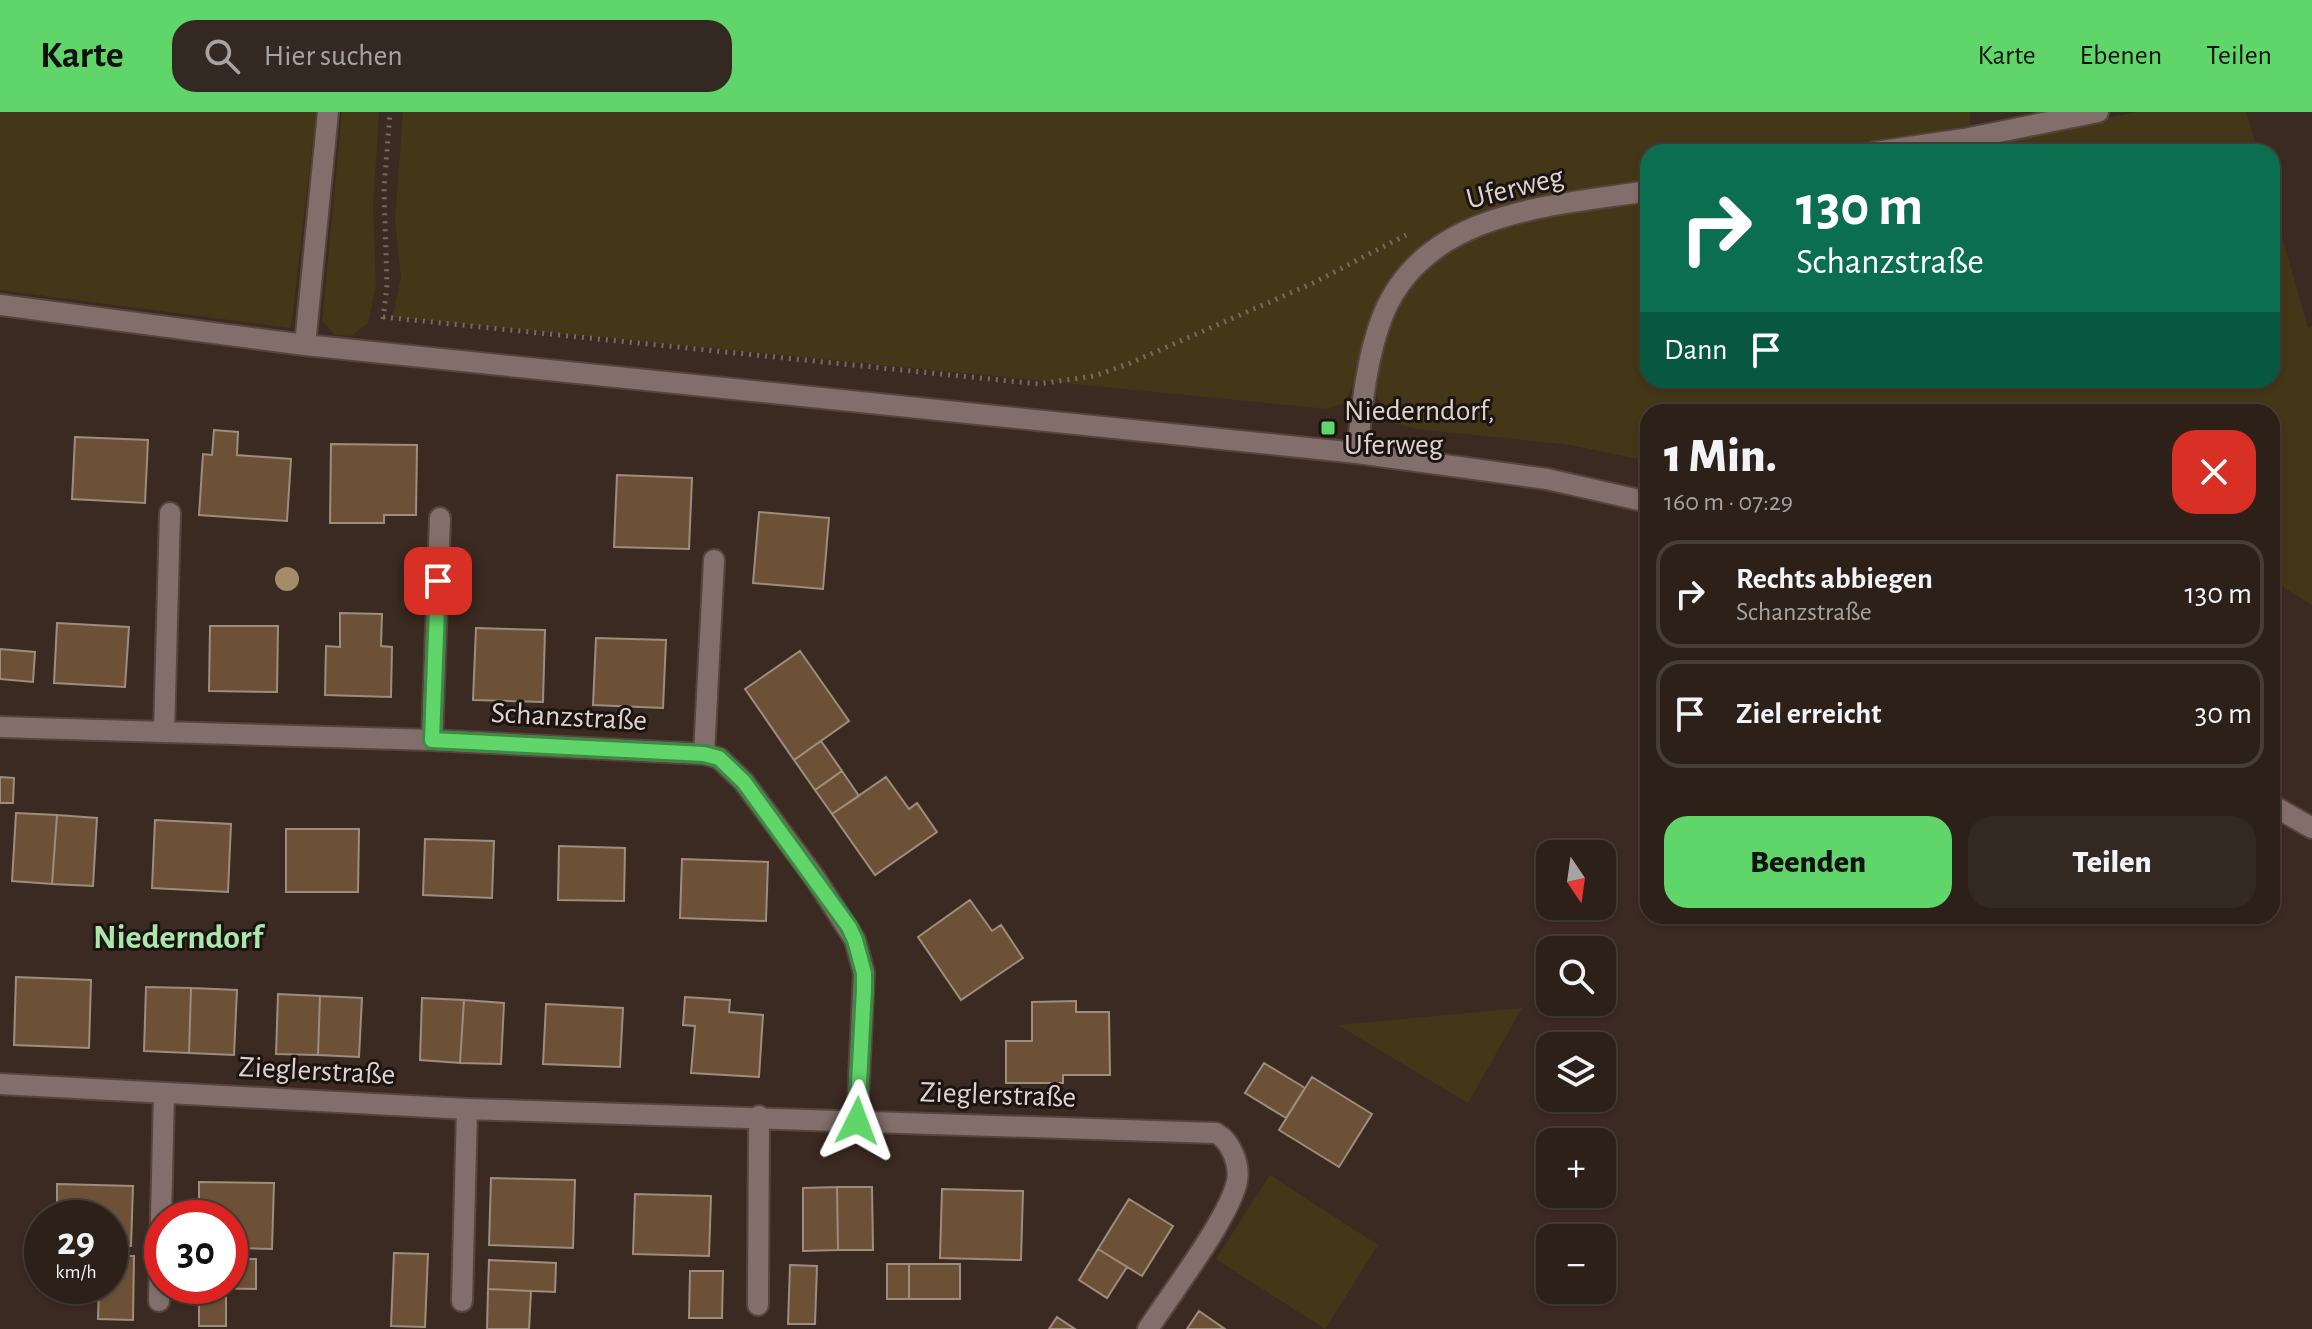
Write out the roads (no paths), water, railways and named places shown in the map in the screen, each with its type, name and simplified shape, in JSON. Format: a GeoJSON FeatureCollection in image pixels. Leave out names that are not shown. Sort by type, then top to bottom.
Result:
{"type":"FeatureCollection","features":[{"type":"Feature","properties":{"kind":"street"},"geometry":{"type":"LineString","coordinates":[[305,345],[328,112]]}},
{"type":"Feature","properties":{"kind":"street"},"geometry":{"type":"LineString","coordinates":[[1930,144],[2098,112]]}},
{"type":"Feature","properties":{"kind":"street","name":"Uferweg"},"geometry":{"type":"LineString","coordinates":[[1357,453],[1365,383],[1383,316],[1398,287],[1431,252],[1468,228],[1493,219],[1521,211],[1640,192]]}},
{"type":"Feature","properties":{"kind":"street"},"geometry":{"type":"LineString","coordinates":[[0,305],[305,345],[1357,453],[1547,479],[1640,500]]}},
{"type":"Feature","properties":{"kind":"street"},"geometry":{"type":"LineString","coordinates":[[164,732],[170,513]]}},
{"type":"Feature","properties":{"kind":"street"},"geometry":{"type":"LineString","coordinates":[[432,740],[440,518]]}},
{"type":"Feature","properties":{"kind":"street"},"geometry":{"type":"LineString","coordinates":[[704,754],[714,560]]}},
{"type":"Feature","properties":{"kind":"street","name":"Schanzstraße"},"geometry":{"type":"LineString","coordinates":[[0,727],[432,740],[704,754],[719,758],[744,782],[815,878],[855,940],[864,981],[857,1121]]}},
{"type":"Feature","properties":{"kind":"street"},"geometry":{"type":"LineString","coordinates":[[2280,810],[2312,828]]}},
{"type":"Feature","properties":{"kind":"street","name":"Zieglerstraße"},"geometry":{"type":"LineString","coordinates":[[0,1084],[467,1109],[1207,1132],[1224,1138],[1229,1146],[1237,1177],[1234,1192],[1148,1329]]}},
{"type":"Feature","properties":{"kind":"street"},"geometry":{"type":"LineString","coordinates":[[161,1200],[164,1093]]}},
{"type":"Feature","properties":{"kind":"street"},"geometry":{"type":"LineString","coordinates":[[462,1301],[467,1109]]}},
{"type":"Feature","properties":{"kind":"street"},"geometry":{"type":"LineString","coordinates":[[758,1305],[759,1116]]}},
{"type":"Feature","properties":{"kind":"place","name":"Niederndorf, Uferweg"},"geometry":{"type":"Point","coordinates":[1328,428]}},
{"type":"Feature","properties":{"kind":"district","name":"Niederndorf"},"geometry":{"type":"Point","coordinates":[178,938]}}]}
